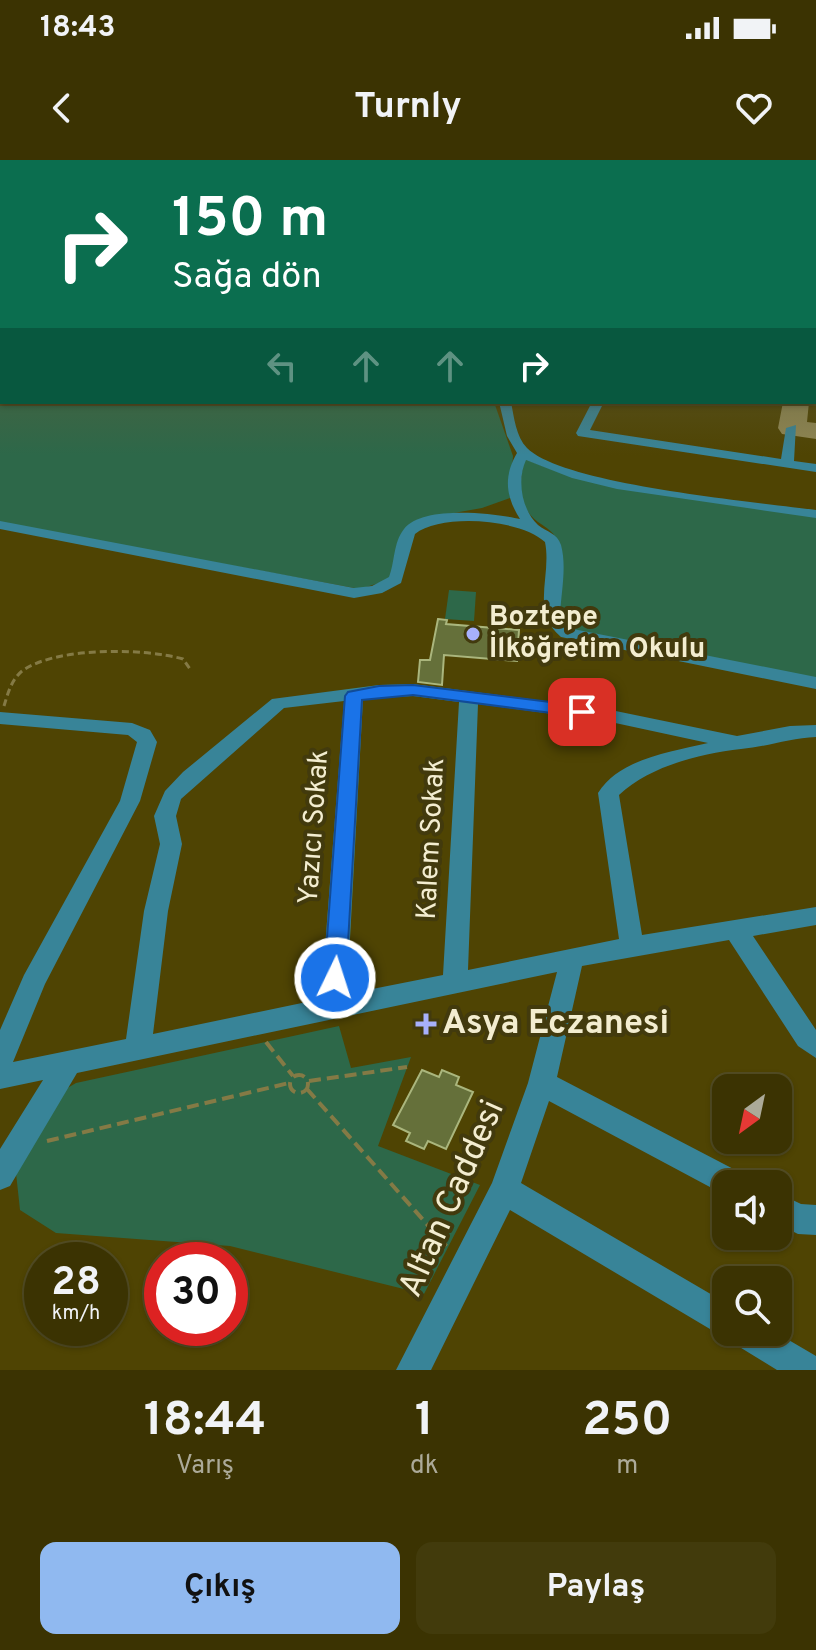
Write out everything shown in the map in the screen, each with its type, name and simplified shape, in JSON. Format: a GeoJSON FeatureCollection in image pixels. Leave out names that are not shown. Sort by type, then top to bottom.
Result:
{"type":"FeatureCollection","features":[{"type":"Feature","properties":{"kind":"street"},"geometry":{"type":"LineString","coordinates":[[505,404],[512,435],[524,453],[546,466],[578,476],[816,514]]}},
{"type":"Feature","properties":{"kind":"street"},"geometry":{"type":"LineString","coordinates":[[597,404],[582,433],[816,468]]}},
{"type":"Feature","properties":{"kind":"street"},"geometry":{"type":"LineString","coordinates":[[787,463],[792,428]]}},
{"type":"Feature","properties":{"kind":"street"},"geometry":{"type":"LineString","coordinates":[[524,453],[514,474],[516,500],[532,526]]}},
{"type":"Feature","properties":{"kind":"street"},"geometry":{"type":"LineString","coordinates":[[460,518],[516,500]]}},
{"type":"Feature","properties":{"kind":"street"},"geometry":{"type":"LineString","coordinates":[[0,525],[354,593],[376,590],[395,580],[408,533],[415,526],[433,520],[460,518],[532,526],[553,543],[552,615],[556,624],[567,633],[816,683]]}},
{"type":"Feature","properties":{"kind":"street"},"geometry":{"type":"LineString","coordinates":[[138,1049],[156,911],[171,844],[165,816],[172,796],[190,777],[279,703],[413,690],[606,715],[741,743]]}},
{"type":"Feature","properties":{"kind":"street","name":"Yazıcı Sokak"},"geometry":{"type":"LineString","coordinates":[[333,1010],[354,696]]}},
{"type":"Feature","properties":{"kind":"street","name":"Kalem Sokak"},"geometry":{"type":"LineString","coordinates":[[455,984],[469,696]]}},
{"type":"Feature","properties":{"kind":"street"},"geometry":{"type":"LineString","coordinates":[[0,717],[132,729],[143,735],[147,742],[130,801],[33,982],[0,1061]]}},
{"type":"Feature","properties":{"kind":"street"},"geometry":{"type":"LineString","coordinates":[[632,946],[608,793],[640,769],[696,751],[790,732],[816,731]]}},
{"type":"Feature","properties":{"kind":"street"},"geometry":{"type":"LineString","coordinates":[[0,1077],[632,946],[816,916]]}},
{"type":"Feature","properties":{"kind":"street"},"geometry":{"type":"LineString","coordinates":[[735,929],[807,1038],[816,1046]]}},
{"type":"Feature","properties":{"kind":"street","name":"Altan Caddesi"},"geometry":{"type":"LineString","coordinates":[[419,1368],[504,1190],[542,1083],[572,959]]}},
{"type":"Feature","properties":{"kind":"street"},"geometry":{"type":"LineString","coordinates":[[0,1176],[68,1064]]}},
{"type":"Feature","properties":{"kind":"street"},"geometry":{"type":"LineString","coordinates":[[542,1083],[712,1173]]}},
{"type":"Feature","properties":{"kind":"street"},"geometry":{"type":"LineString","coordinates":[[504,1190],[712,1313]]}},
{"type":"Feature","properties":{"kind":"street"},"geometry":{"type":"LineString","coordinates":[[792,1216],[816,1220]]}},
{"type":"Feature","properties":{"kind":"street"},"geometry":{"type":"LineString","coordinates":[[768,1346],[808,1370]]}},
{"type":"Feature","properties":{"kind":"path"},"geometry":{"type":"LineString","coordinates":[[0,717],[13,680],[38,663],[80,656],[142,654],[179,657],[190,669]]}},
{"type":"Feature","properties":{"kind":"path"},"geometry":{"type":"LineString","coordinates":[[254,1026],[293,1076]]}},
{"type":"Feature","properties":{"kind":"path"},"geometry":{"type":"LineString","coordinates":[[309,1081],[407,1067]]}},
{"type":"Feature","properties":{"kind":"path"},"geometry":{"type":"LineString","coordinates":[[17,1149],[289,1083],[293,1076],[303,1074],[309,1081]]}},
{"type":"Feature","properties":{"kind":"path"},"geometry":{"type":"LineString","coordinates":[[307,1089],[309,1081]]}},
{"type":"Feature","properties":{"kind":"path"},"geometry":{"type":"LineString","coordinates":[[289,1083],[294,1092],[307,1089]]}},
{"type":"Feature","properties":{"kind":"path"},"geometry":{"type":"LineString","coordinates":[[307,1089],[466,1267]]}},
{"type":"Feature","properties":{"kind":"green space"},"geometry":{"type":"Polygon","coordinates":[[[0,404],[495,404],[513,456],[510,498],[482,508],[420,519],[393,575],[360,589],[0,523],[0,404]]]}},
{"type":"Feature","properties":{"kind":"green space"},"geometry":{"type":"Polygon","coordinates":[[[524,459],[572,477],[816,517],[816,680],[570,629],[564,620],[559,600],[557,540],[531,515],[521,494],[524,459]]]}},
{"type":"Feature","properties":{"kind":"green space"},"geometry":{"type":"Polygon","coordinates":[[[449,590],[476,592],[474,621],[445,619],[449,590]]]}},
{"type":"Feature","properties":{"kind":"green space"},"geometry":{"type":"Polygon","coordinates":[[[339,1026],[351,1068],[411,1057],[378,1146],[480,1185],[424,1294],[248,1250],[248,1242],[176,1242],[56,1233],[20,1210],[16,1173],[64,1090],[76,1083],[339,1026]]]}},
{"type":"Feature","properties":{"kind":"building"},"geometry":{"type":"Polygon","coordinates":[[[438,619],[447,620],[446,624],[519,630],[517,661],[444,655],[442,685],[418,682],[420,660],[430,660],[438,619]]]}},
{"type":"Feature","properties":{"kind":"building"},"geometry":{"type":"Polygon","coordinates":[[[422,1070],[439,1077],[442,1070],[459,1077],[456,1085],[473,1092],[446,1149],[428,1141],[424,1149],[406,1141],[410,1133],[393,1125],[422,1070]]]}},
{"type":"Feature","properties":{"kind":"taxiway"},"geometry":{"type":"LineString","coordinates":[[796,404],[792,428],[816,431]]}},
{"type":"Feature","properties":{"kind":"place","name":"Boztepe İlköğretim Okulu"},"geometry":{"type":"Point","coordinates":[473,634]}},
{"type":"Feature","properties":{"kind":"place","name":"Asya Eczanesi"},"geometry":{"type":"Point","coordinates":[426,1024]}},
{"type":"Feature","properties":{"kind":"route"},"geometry":{"type":"LineString","coordinates":[[335,978],[354,696],[379,691],[413,690],[582,712]]}}]}
